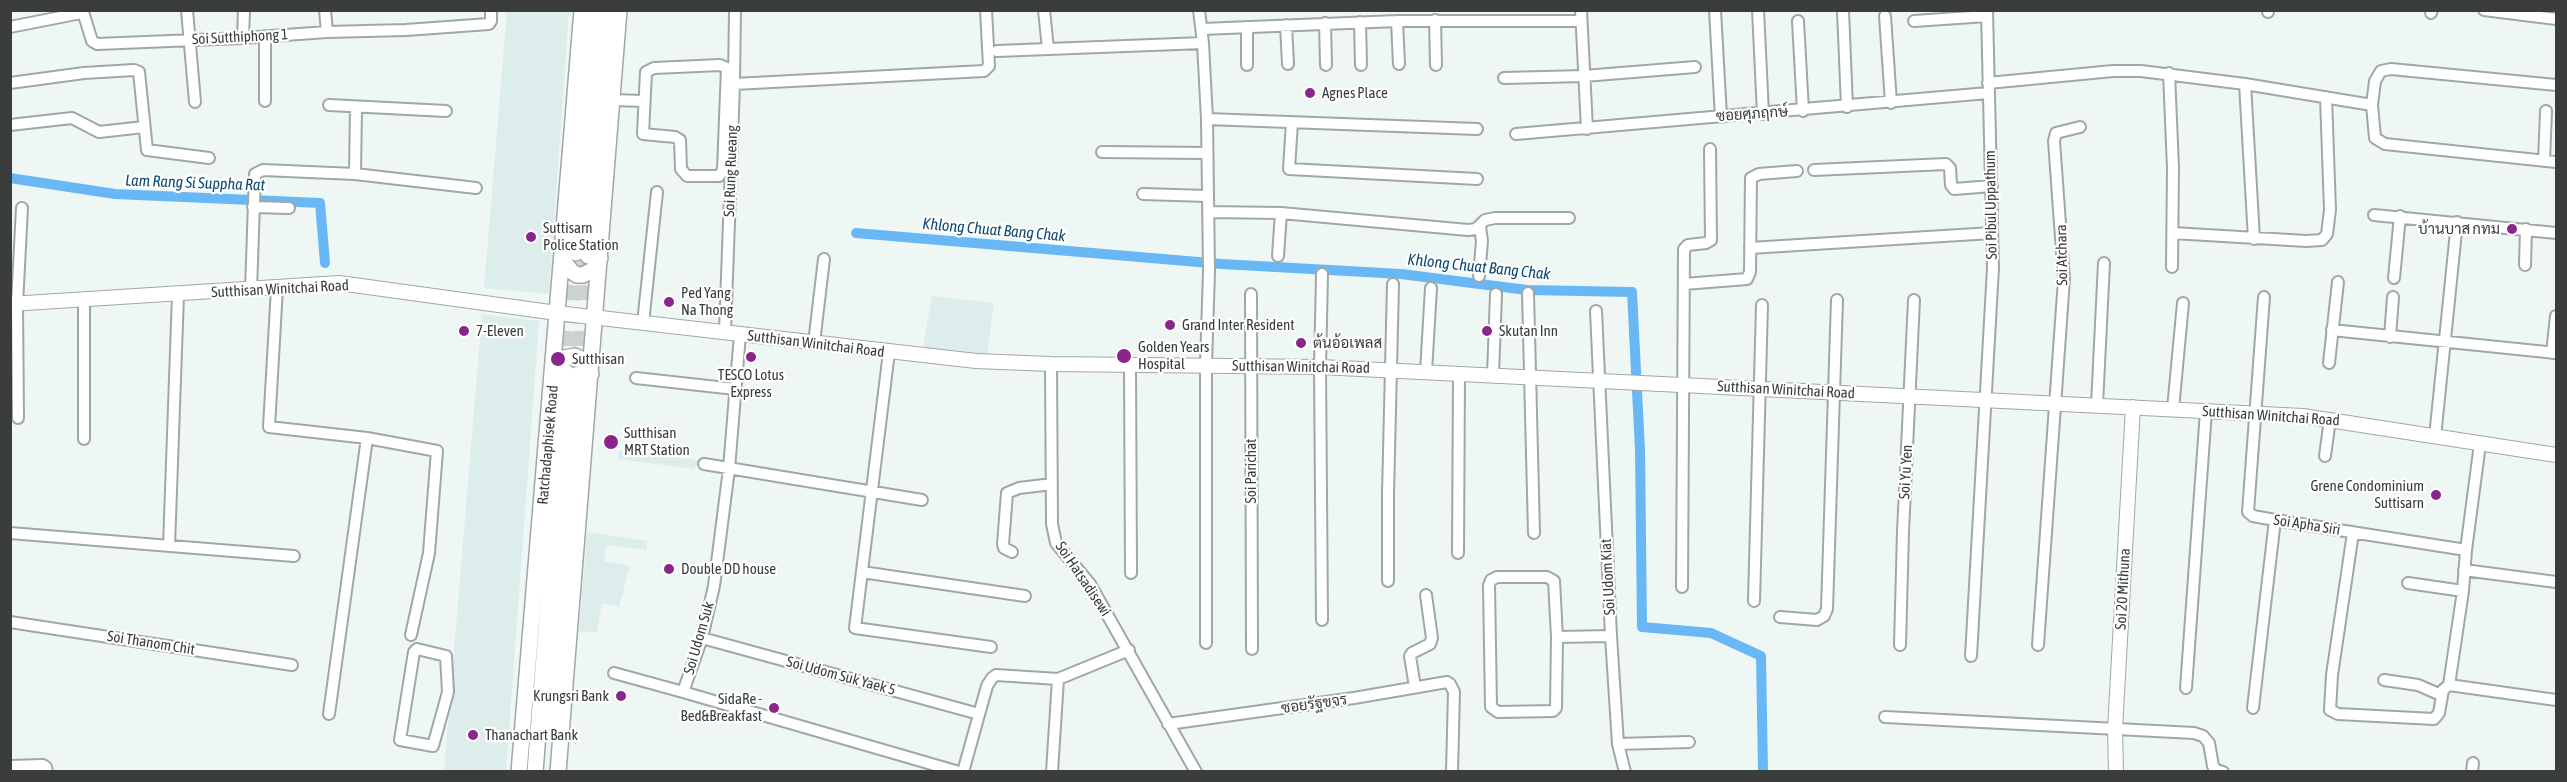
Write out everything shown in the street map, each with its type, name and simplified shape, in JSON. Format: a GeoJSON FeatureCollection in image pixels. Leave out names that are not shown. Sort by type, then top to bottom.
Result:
{"type":"FeatureCollection","features":[{"type":"Feature","properties":{"kind":"main road","name":"Ratchadaphisek Road"},"geometry":{"type":"LineString","coordinates":[[519,771],[572,372],[596,318],[582,257],[582,10]]}},
{"type":"Feature","properties":{"kind":"main road","name":"Ratchadaphisek Road"},"geometry":{"type":"LineString","coordinates":[[582,257],[597,10]]}},
{"type":"Feature","properties":{"kind":"main road","name":"Ratchadaphisek Road"},"geometry":{"type":"LineString","coordinates":[[582,257],[608,10]]}},
{"type":"Feature","properties":{"kind":"main road","name":"Ratchadaphisek Road"},"geometry":{"type":"LineString","coordinates":[[558,771],[572,372],[557,313],[582,257],[612,100],[619,10]]}},
{"type":"Feature","properties":{"kind":"main road","name":"Ratchadaphisek Road"},"geometry":{"type":"LineString","coordinates":[[535,771],[572,372]]}},
{"type":"Feature","properties":{"kind":"main road","name":"Ratchadaphisek Road"},"geometry":{"type":"LineString","coordinates":[[545,771],[572,372]]}},
{"type":"Feature","properties":{"kind":"street"},"geometry":{"type":"LineString","coordinates":[[187,10],[195,102]]}},
{"type":"Feature","properties":{"kind":"street"},"geometry":{"type":"LineString","coordinates":[[243,38],[244,10]]}},
{"type":"Feature","properties":{"kind":"street"},"geometry":{"type":"LineString","coordinates":[[325,10],[327,32]]}},
{"type":"Feature","properties":{"kind":"street","name":"Soi Rung Rueang"},"geometry":{"type":"LineString","coordinates":[[725,332],[735,10]]}},
{"type":"Feature","properties":{"kind":"street"},"geometry":{"type":"LineString","coordinates":[[734,84],[984,71],[989,66],[986,10]]}},
{"type":"Feature","properties":{"kind":"street"},"geometry":{"type":"LineString","coordinates":[[1044,10],[1048,49]]}},
{"type":"Feature","properties":{"kind":"street"},"geometry":{"type":"LineString","coordinates":[[1200,10],[1207,119],[1209,254],[1206,365],[1206,643]]}},
{"type":"Feature","properties":{"kind":"street"},"geometry":{"type":"LineString","coordinates":[[1715,10],[1721,117]]}},
{"type":"Feature","properties":{"kind":"street"},"geometry":{"type":"LineString","coordinates":[[1758,10],[1763,114]]}},
{"type":"Feature","properties":{"kind":"street"},"geometry":{"type":"LineString","coordinates":[[1843,10],[1847,106]]}},
{"type":"Feature","properties":{"kind":"street"},"geometry":{"type":"LineString","coordinates":[[2484,10],[2556,19]]}},
{"type":"Feature","properties":{"kind":"street","name":"Soi Sutthiphong 1"},"geometry":{"type":"LineString","coordinates":[[10,27],[81,13],[84,15],[92,41],[97,44],[406,30],[489,24],[491,16]]}},
{"type":"Feature","properties":{"kind":"street"},"geometry":{"type":"LineString","coordinates":[[1914,21],[1934,16],[1987,14]]}},
{"type":"Feature","properties":{"kind":"street","name":"Soi Pibul Uppathum"},"geometry":{"type":"LineString","coordinates":[[1971,656],[1992,296],[1992,186],[1987,14]]}},
{"type":"Feature","properties":{"kind":"street"},"geometry":{"type":"LineString","coordinates":[[1202,29],[1581,16],[1587,129]]}},
{"type":"Feature","properties":{"kind":"street"},"geometry":{"type":"LineString","coordinates":[[1885,16],[1891,103]]}},
{"type":"Feature","properties":{"kind":"street"},"geometry":{"type":"LineString","coordinates":[[1435,20],[1436,64]]}},
{"type":"Feature","properties":{"kind":"street"},"geometry":{"type":"LineString","coordinates":[[1397,21],[1398,64]]}},
{"type":"Feature","properties":{"kind":"street"},"geometry":{"type":"LineString","coordinates":[[1798,21],[1803,111]]}},
{"type":"Feature","properties":{"kind":"street"},"geometry":{"type":"LineString","coordinates":[[1360,22],[1361,65]]}},
{"type":"Feature","properties":{"kind":"street"},"geometry":{"type":"LineString","coordinates":[[1325,23],[1326,65]]}},
{"type":"Feature","properties":{"kind":"street"},"geometry":{"type":"LineString","coordinates":[[1286,25],[1288,64]]}},
{"type":"Feature","properties":{"kind":"street"},"geometry":{"type":"LineString","coordinates":[[1247,27],[1247,65]]}},
{"type":"Feature","properties":{"kind":"street"},"geometry":{"type":"LineString","coordinates":[[265,37],[265,101]]}},
{"type":"Feature","properties":{"kind":"street"},"geometry":{"type":"LineString","coordinates":[[997,51],[1203,43]]}},
{"type":"Feature","properties":{"kind":"street"},"geometry":{"type":"LineString","coordinates":[[720,64],[727,68],[722,174],[719,176],[683,174],[680,140],[675,137],[643,134],[644,101],[646,72],[649,69],[720,64]]}},
{"type":"Feature","properties":{"kind":"street"},"geometry":{"type":"LineString","coordinates":[[1504,78],[1584,76],[1695,67]]}},
{"type":"Feature","properties":{"kind":"street"},"geometry":{"type":"LineString","coordinates":[[2556,85],[2391,69],[2381,71],[2374,81],[2372,105],[2375,138],[2385,144],[2556,162]]}},
{"type":"Feature","properties":{"kind":"street"},"geometry":{"type":"LineString","coordinates":[[10,83],[84,73],[134,70],[140,75],[147,150],[209,158]]}},
{"type":"Feature","properties":{"kind":"street","name":"ซอยศุภฤกษ์"},"geometry":{"type":"LineString","coordinates":[[1516,134],[1891,103],[2113,71],[2169,73],[2372,105]]}},
{"type":"Feature","properties":{"kind":"street"},"geometry":{"type":"LineString","coordinates":[[2169,73],[2172,267]]}},
{"type":"Feature","properties":{"kind":"street"},"geometry":{"type":"LineString","coordinates":[[2245,84],[2254,238]]}},
{"type":"Feature","properties":{"kind":"street"},"geometry":{"type":"LineString","coordinates":[[2173,233],[2306,242],[2322,240],[2327,234],[2330,210],[2326,97]]}},
{"type":"Feature","properties":{"kind":"street"},"geometry":{"type":"LineString","coordinates":[[612,100],[644,101]]}},
{"type":"Feature","properties":{"kind":"street"},"geometry":{"type":"LineString","coordinates":[[329,105],[446,111]]}},
{"type":"Feature","properties":{"kind":"street"},"geometry":{"type":"LineString","coordinates":[[354,174],[356,106]]}},
{"type":"Feature","properties":{"kind":"street"},"geometry":{"type":"LineString","coordinates":[[2544,161],[2546,111]]}},
{"type":"Feature","properties":{"kind":"street"},"geometry":{"type":"LineString","coordinates":[[10,126],[72,118],[99,132],[144,127]]}},
{"type":"Feature","properties":{"kind":"street"},"geometry":{"type":"LineString","coordinates":[[1207,119],[1477,129]]}},
{"type":"Feature","properties":{"kind":"street"},"geometry":{"type":"LineString","coordinates":[[1292,122],[1289,169],[1477,179]]}},
{"type":"Feature","properties":{"kind":"street","name":"Soi Atchara"},"geometry":{"type":"LineString","coordinates":[[2055,403],[2064,279],[2054,141],[2056,133],[2080,127]]}},
{"type":"Feature","properties":{"kind":"street"},"geometry":{"type":"LineString","coordinates":[[1682,587],[1685,246],[1711,240],[1710,149]]}},
{"type":"Feature","properties":{"kind":"street"},"geometry":{"type":"LineString","coordinates":[[1101,152],[1207,153]]}},
{"type":"Feature","properties":{"kind":"street"},"geometry":{"type":"LineString","coordinates":[[1814,170],[1946,164],[1950,168],[1951,185],[1954,189],[1992,186]]}},
{"type":"Feature","properties":{"kind":"street"},"geometry":{"type":"LineString","coordinates":[[250,290],[255,174],[263,170],[354,174],[476,188]]}},
{"type":"Feature","properties":{"kind":"street"},"geometry":{"type":"LineString","coordinates":[[1684,284],[1748,279],[1751,178],[1759,174],[1797,171]]}},
{"type":"Feature","properties":{"kind":"street"},"geometry":{"type":"LineString","coordinates":[[643,323],[657,192]]}},
{"type":"Feature","properties":{"kind":"street"},"geometry":{"type":"LineString","coordinates":[[1143,194],[1208,196]]}},
{"type":"Feature","properties":{"kind":"street"},"geometry":{"type":"LineString","coordinates":[[253,206],[289,208]]}},
{"type":"Feature","properties":{"kind":"street"},"geometry":{"type":"LineString","coordinates":[[18,418],[14,304],[22,208]]}},
{"type":"Feature","properties":{"kind":"street"},"geometry":{"type":"LineString","coordinates":[[1208,212],[1281,213],[1468,230],[1480,227],[1485,220],[1495,218],[1569,218]]}},
{"type":"Feature","properties":{"kind":"street"},"geometry":{"type":"LineString","coordinates":[[1278,256],[1281,213]]}},
{"type":"Feature","properties":{"kind":"street"},"geometry":{"type":"LineString","coordinates":[[2374,215],[2556,233]]}},
{"type":"Feature","properties":{"kind":"street"},"geometry":{"type":"LineString","coordinates":[[2394,278],[2400,216]]}},
{"type":"Feature","properties":{"kind":"street"},"geometry":{"type":"LineString","coordinates":[[2434,437],[2446,343],[2457,222]]}},
{"type":"Feature","properties":{"kind":"street"},"geometry":{"type":"LineString","coordinates":[[1479,276],[1482,241],[1480,227]]}},
{"type":"Feature","properties":{"kind":"street"},"geometry":{"type":"LineString","coordinates":[[2525,265],[2526,229]]}},
{"type":"Feature","properties":{"kind":"street"},"geometry":{"type":"LineString","coordinates":[[1750,248],[1992,233]]}},
{"type":"Feature","properties":{"kind":"street"},"geometry":{"type":"LineString","coordinates":[[814,343],[824,259]]}},
{"type":"Feature","properties":{"kind":"street"},"geometry":{"type":"LineString","coordinates":[[2097,405],[2104,263]]}},
{"type":"Feature","properties":{"kind":"street"},"geometry":{"type":"LineString","coordinates":[[1322,620],[1320,367],[1323,274]]}},
{"type":"Feature","properties":{"kind":"street"},"geometry":{"type":"LineString","coordinates":[[2329,363],[2338,282]]}},
{"type":"Feature","properties":{"kind":"street","name":"Sutthisan Winitchai Road"},"geometry":{"type":"LineString","coordinates":[[14,304],[354,284],[596,318],[995,363],[1320,367],[2255,413],[2330,419],[2434,437],[2556,454]]}},
{"type":"Feature","properties":{"kind":"street"},"geometry":{"type":"LineString","coordinates":[[1388,581],[1393,284]]}},
{"type":"Feature","properties":{"kind":"street"},"geometry":{"type":"LineString","coordinates":[[277,288],[269,428],[367,438],[437,451],[429,553],[411,635]]}},
{"type":"Feature","properties":{"kind":"street"},"geometry":{"type":"LineString","coordinates":[[1426,372],[1431,288]]}},
{"type":"Feature","properties":{"kind":"street"},"geometry":{"type":"LineString","coordinates":[[1528,293],[1534,533]]}},
{"type":"Feature","properties":{"kind":"street","name":"Soi Parichat"},"geometry":{"type":"LineString","coordinates":[[1251,294],[1252,649]]}},
{"type":"Feature","properties":{"kind":"street"},"geometry":{"type":"LineString","coordinates":[[1493,375],[1496,294]]}},
{"type":"Feature","properties":{"kind":"street"},"geometry":{"type":"LineString","coordinates":[[169,546],[178,295]]}},
{"type":"Feature","properties":{"kind":"street"},"geometry":{"type":"LineString","coordinates":[[2255,413],[2264,297]]}},
{"type":"Feature","properties":{"kind":"street"},"geometry":{"type":"LineString","coordinates":[[2390,337],[2393,297]]}},
{"type":"Feature","properties":{"kind":"street"},"geometry":{"type":"LineString","coordinates":[[1780,617],[1817,620],[1824,616],[1827,609],[1838,300]]}},
{"type":"Feature","properties":{"kind":"street","name":"Soi Yu Yen"},"geometry":{"type":"LineString","coordinates":[[1900,645],[1914,300]]}},
{"type":"Feature","properties":{"kind":"street"},"geometry":{"type":"LineString","coordinates":[[84,301],[84,439]]}},
{"type":"Feature","properties":{"kind":"street"},"geometry":{"type":"LineString","coordinates":[[2173,409],[2183,303]]}},
{"type":"Feature","properties":{"kind":"street"},"geometry":{"type":"LineString","coordinates":[[1754,601],[1762,305]]}},
{"type":"Feature","properties":{"kind":"street","name":"Soi Udom Kiat"},"geometry":{"type":"LineString","coordinates":[[1596,311],[1611,636],[1618,744],[1625,771]]}},
{"type":"Feature","properties":{"kind":"street"},"geometry":{"type":"LineString","coordinates":[[2332,330],[2554,353],[2556,316]]}},
{"type":"Feature","properties":{"kind":"street","name":"Soi Udom Suk"},"geometry":{"type":"LineString","coordinates":[[740,334],[729,469],[714,586],[702,638],[683,693],[958,771]]}},
{"type":"Feature","properties":{"kind":"street"},"geometry":{"type":"LineString","coordinates":[[890,352],[854,625],[857,630],[992,647]]}},
{"type":"Feature","properties":{"kind":"street","name":"Soi Hatsadisewi"},"geometry":{"type":"LineString","coordinates":[[1051,364],[1052,524],[1056,543],[1089,584],[1129,650],[1196,771]]}},
{"type":"Feature","properties":{"kind":"street"},"geometry":{"type":"LineString","coordinates":[[1130,365],[1131,573]]}},
{"type":"Feature","properties":{"kind":"street"},"geometry":{"type":"LineString","coordinates":[[1458,553],[1459,374]]}},
{"type":"Feature","properties":{"kind":"street"},"geometry":{"type":"LineString","coordinates":[[636,378],[735,389]]}},
{"type":"Feature","properties":{"kind":"street"},"geometry":{"type":"LineString","coordinates":[[2037,645],[2055,403]]}},
{"type":"Feature","properties":{"kind":"street","name":"Soi 20 Mithuna"},"geometry":{"type":"LineString","coordinates":[[2116,771],[2115,729],[2133,407]]}},
{"type":"Feature","properties":{"kind":"street"},"geometry":{"type":"LineString","coordinates":[[2186,688],[2206,411]]}},
{"type":"Feature","properties":{"kind":"street","name":"Soi Apha Siri"},"geometry":{"type":"LineString","coordinates":[[2255,413],[2248,512],[2253,516],[2466,550]]}},
{"type":"Feature","properties":{"kind":"street"},"geometry":{"type":"LineString","coordinates":[[2325,456],[2330,419]]}},
{"type":"Feature","properties":{"kind":"street"},"geometry":{"type":"LineString","coordinates":[[329,714],[367,438]]}},
{"type":"Feature","properties":{"kind":"street"},"geometry":{"type":"LineString","coordinates":[[2353,533],[2332,675],[2330,711],[2338,714],[2434,718],[2439,713],[2441,695],[2449,686],[2463,591],[2480,444]]}},
{"type":"Feature","properties":{"kind":"street"},"geometry":{"type":"LineString","coordinates":[[704,464],[922,500]]}},
{"type":"Feature","properties":{"kind":"street"},"geometry":{"type":"LineString","coordinates":[[1012,552],[1004,548],[1003,544],[1007,494],[1018,488],[1052,484]]}},
{"type":"Feature","properties":{"kind":"street"},"geometry":{"type":"LineString","coordinates":[[2253,708],[2275,520]]}},
{"type":"Feature","properties":{"kind":"street"},"geometry":{"type":"LineString","coordinates":[[10,532],[294,556]]}},
{"type":"Feature","properties":{"kind":"street"},"geometry":{"type":"LineString","coordinates":[[2464,570],[2556,582]]}},
{"type":"Feature","properties":{"kind":"street"},"geometry":{"type":"LineString","coordinates":[[862,572],[1025,596]]}},
{"type":"Feature","properties":{"kind":"street"},"geometry":{"type":"LineString","coordinates":[[1497,577],[1552,578],[1556,585],[1557,637],[1555,710],[1540,712],[1494,710],[1490,702],[1491,580],[1497,577]]}},
{"type":"Feature","properties":{"kind":"street"},"geometry":{"type":"LineString","coordinates":[[2408,583],[2463,591]]}},
{"type":"Feature","properties":{"kind":"street"},"geometry":{"type":"LineString","coordinates":[[1415,687],[1410,656],[1430,644],[1432,638],[1426,595]]}},
{"type":"Feature","properties":{"kind":"street","name":"Soi Thanom Chit"},"geometry":{"type":"LineString","coordinates":[[10,622],[292,665]]}},
{"type":"Feature","properties":{"kind":"street"},"geometry":{"type":"LineString","coordinates":[[1557,637],[1611,636]]}},
{"type":"Feature","properties":{"kind":"street","name":"Soi Udom Suk Yaek 5"},"geometry":{"type":"LineString","coordinates":[[702,638],[979,714]]}},
{"type":"Feature","properties":{"kind":"street"},"geometry":{"type":"LineString","coordinates":[[415,650],[446,655],[452,692],[434,745],[400,741],[415,650]]}},
{"type":"Feature","properties":{"kind":"street"},"geometry":{"type":"LineString","coordinates":[[963,771],[987,686],[996,675],[1058,679],[1129,650]]}},
{"type":"Feature","properties":{"kind":"street"},"geometry":{"type":"LineString","coordinates":[[614,673],[683,693]]}},
{"type":"Feature","properties":{"kind":"street"},"geometry":{"type":"LineString","coordinates":[[1052,771],[1058,679]]}},
{"type":"Feature","properties":{"kind":"street"},"geometry":{"type":"LineString","coordinates":[[2384,680],[2418,685],[2441,695]]}},
{"type":"Feature","properties":{"kind":"street","name":"ซอยรัฐขจร"},"geometry":{"type":"LineString","coordinates":[[1168,724],[1354,698],[1447,682],[1454,692],[1452,771]]}},
{"type":"Feature","properties":{"kind":"street"},"geometry":{"type":"LineString","coordinates":[[2449,686],[2556,700]]}},
{"type":"Feature","properties":{"kind":"street"},"geometry":{"type":"LineString","coordinates":[[1885,717],[2194,733],[2203,736],[2209,743],[2213,765],[2216,770],[2223,771]]}},
{"type":"Feature","properties":{"kind":"street"},"geometry":{"type":"LineString","coordinates":[[1618,744],[1689,742]]}},
{"type":"Feature","properties":{"kind":"street"},"geometry":{"type":"LineString","coordinates":[[10,766],[43,765],[47,771]]}},
{"type":"Feature","properties":{"kind":"shaded area"},"geometry":{"type":"Polygon","coordinates":[[[507,11],[569,11],[549,294],[484,288],[507,11]]]}},
{"type":"Feature","properties":{"kind":"shaded area"},"geometry":{"type":"Polygon","coordinates":[[[932,296],[994,303],[987,355],[923,348],[932,296]]]}},
{"type":"Feature","properties":{"kind":"shaded area"},"geometry":{"type":"Polygon","coordinates":[[[482,314],[539,321],[506,771],[444,772],[482,314]]]}},
{"type":"Feature","properties":{"kind":"shaded area"},"geometry":{"type":"Polygon","coordinates":[[[619,450],[704,461],[704,467],[695,466],[695,469],[618,459],[619,450]]]}},
{"type":"Feature","properties":{"kind":"shaded area"},"geometry":{"type":"Polygon","coordinates":[[[587,532],[647,541],[647,550],[606,545],[604,561],[630,566],[619,607],[602,603],[597,632],[579,632],[587,532]]]}},
{"type":"Feature","properties":{"kind":"waterway","name":"Lam Rang Si Suppha Rat"},"geometry":{"type":"LineString","coordinates":[[10,178],[115,194],[320,203],[325,263]]}},
{"type":"Feature","properties":{"kind":"waterway","name":"Khlong Chuat Bang Chak"},"geometry":{"type":"LineString","coordinates":[[856,233],[1222,264],[1401,274],[1527,290],[1632,292],[1640,450],[1642,627],[1711,633],[1761,656],[1763,772]]}},
{"type":"Feature","properties":{"kind":"tunnel"},"geometry":{"type":"LineString","coordinates":[[567,369],[576,253]]}},
{"type":"Feature","properties":{"kind":"tunnel"},"geometry":{"type":"LineString","coordinates":[[579,369],[587,262]]}},
{"type":"Feature","properties":{"kind":"place","name":"Agnes Place"},"geometry":{"type":"Point","coordinates":[1310,93]}},
{"type":"Feature","properties":{"kind":"place","name":"บ้านบาส กทม"},"geometry":{"type":"Point","coordinates":[2512,229]}},
{"type":"Feature","properties":{"kind":"place","name":"Suttisarn Police Station"},"geometry":{"type":"Point","coordinates":[531,237]}},
{"type":"Feature","properties":{"kind":"place","name":"Ped Yang Na Thong"},"geometry":{"type":"Point","coordinates":[669,302]}},
{"type":"Feature","properties":{"kind":"place","name":"Grand Inter Resident"},"geometry":{"type":"Point","coordinates":[1170,325]}},
{"type":"Feature","properties":{"kind":"place","name":"7-Eleven"},"geometry":{"type":"Point","coordinates":[464,331]}},
{"type":"Feature","properties":{"kind":"place","name":"Skutan Inn"},"geometry":{"type":"Point","coordinates":[1487,331]}},
{"type":"Feature","properties":{"kind":"place","name":"ต้นอ้อเพลส"},"geometry":{"type":"Point","coordinates":[1301,343]}},
{"type":"Feature","properties":{"kind":"place","name":"Golden Years Hospital"},"geometry":{"type":"Point","coordinates":[1124,356]}},
{"type":"Feature","properties":{"kind":"place","name":"TESCO Lotus Express"},"geometry":{"type":"Point","coordinates":[751,357]}},
{"type":"Feature","properties":{"kind":"place","name":"Sutthisan"},"geometry":{"type":"Point","coordinates":[558,359]}},
{"type":"Feature","properties":{"kind":"place","name":"Sutthisan MRT Station"},"geometry":{"type":"Point","coordinates":[611,442]}},
{"type":"Feature","properties":{"kind":"place","name":"Grene Condominium Suttisarn"},"geometry":{"type":"Point","coordinates":[2436,495]}},
{"type":"Feature","properties":{"kind":"place","name":"Double DD house"},"geometry":{"type":"Point","coordinates":[669,569]}},
{"type":"Feature","properties":{"kind":"place","name":"Krungsri Bank"},"geometry":{"type":"Point","coordinates":[621,696]}},
{"type":"Feature","properties":{"kind":"place","name":"SidaRe - Bed&Breakfast"},"geometry":{"type":"Point","coordinates":[774,708]}},
{"type":"Feature","properties":{"kind":"place","name":"Thanachart Bank"},"geometry":{"type":"Point","coordinates":[473,735]}}]}
